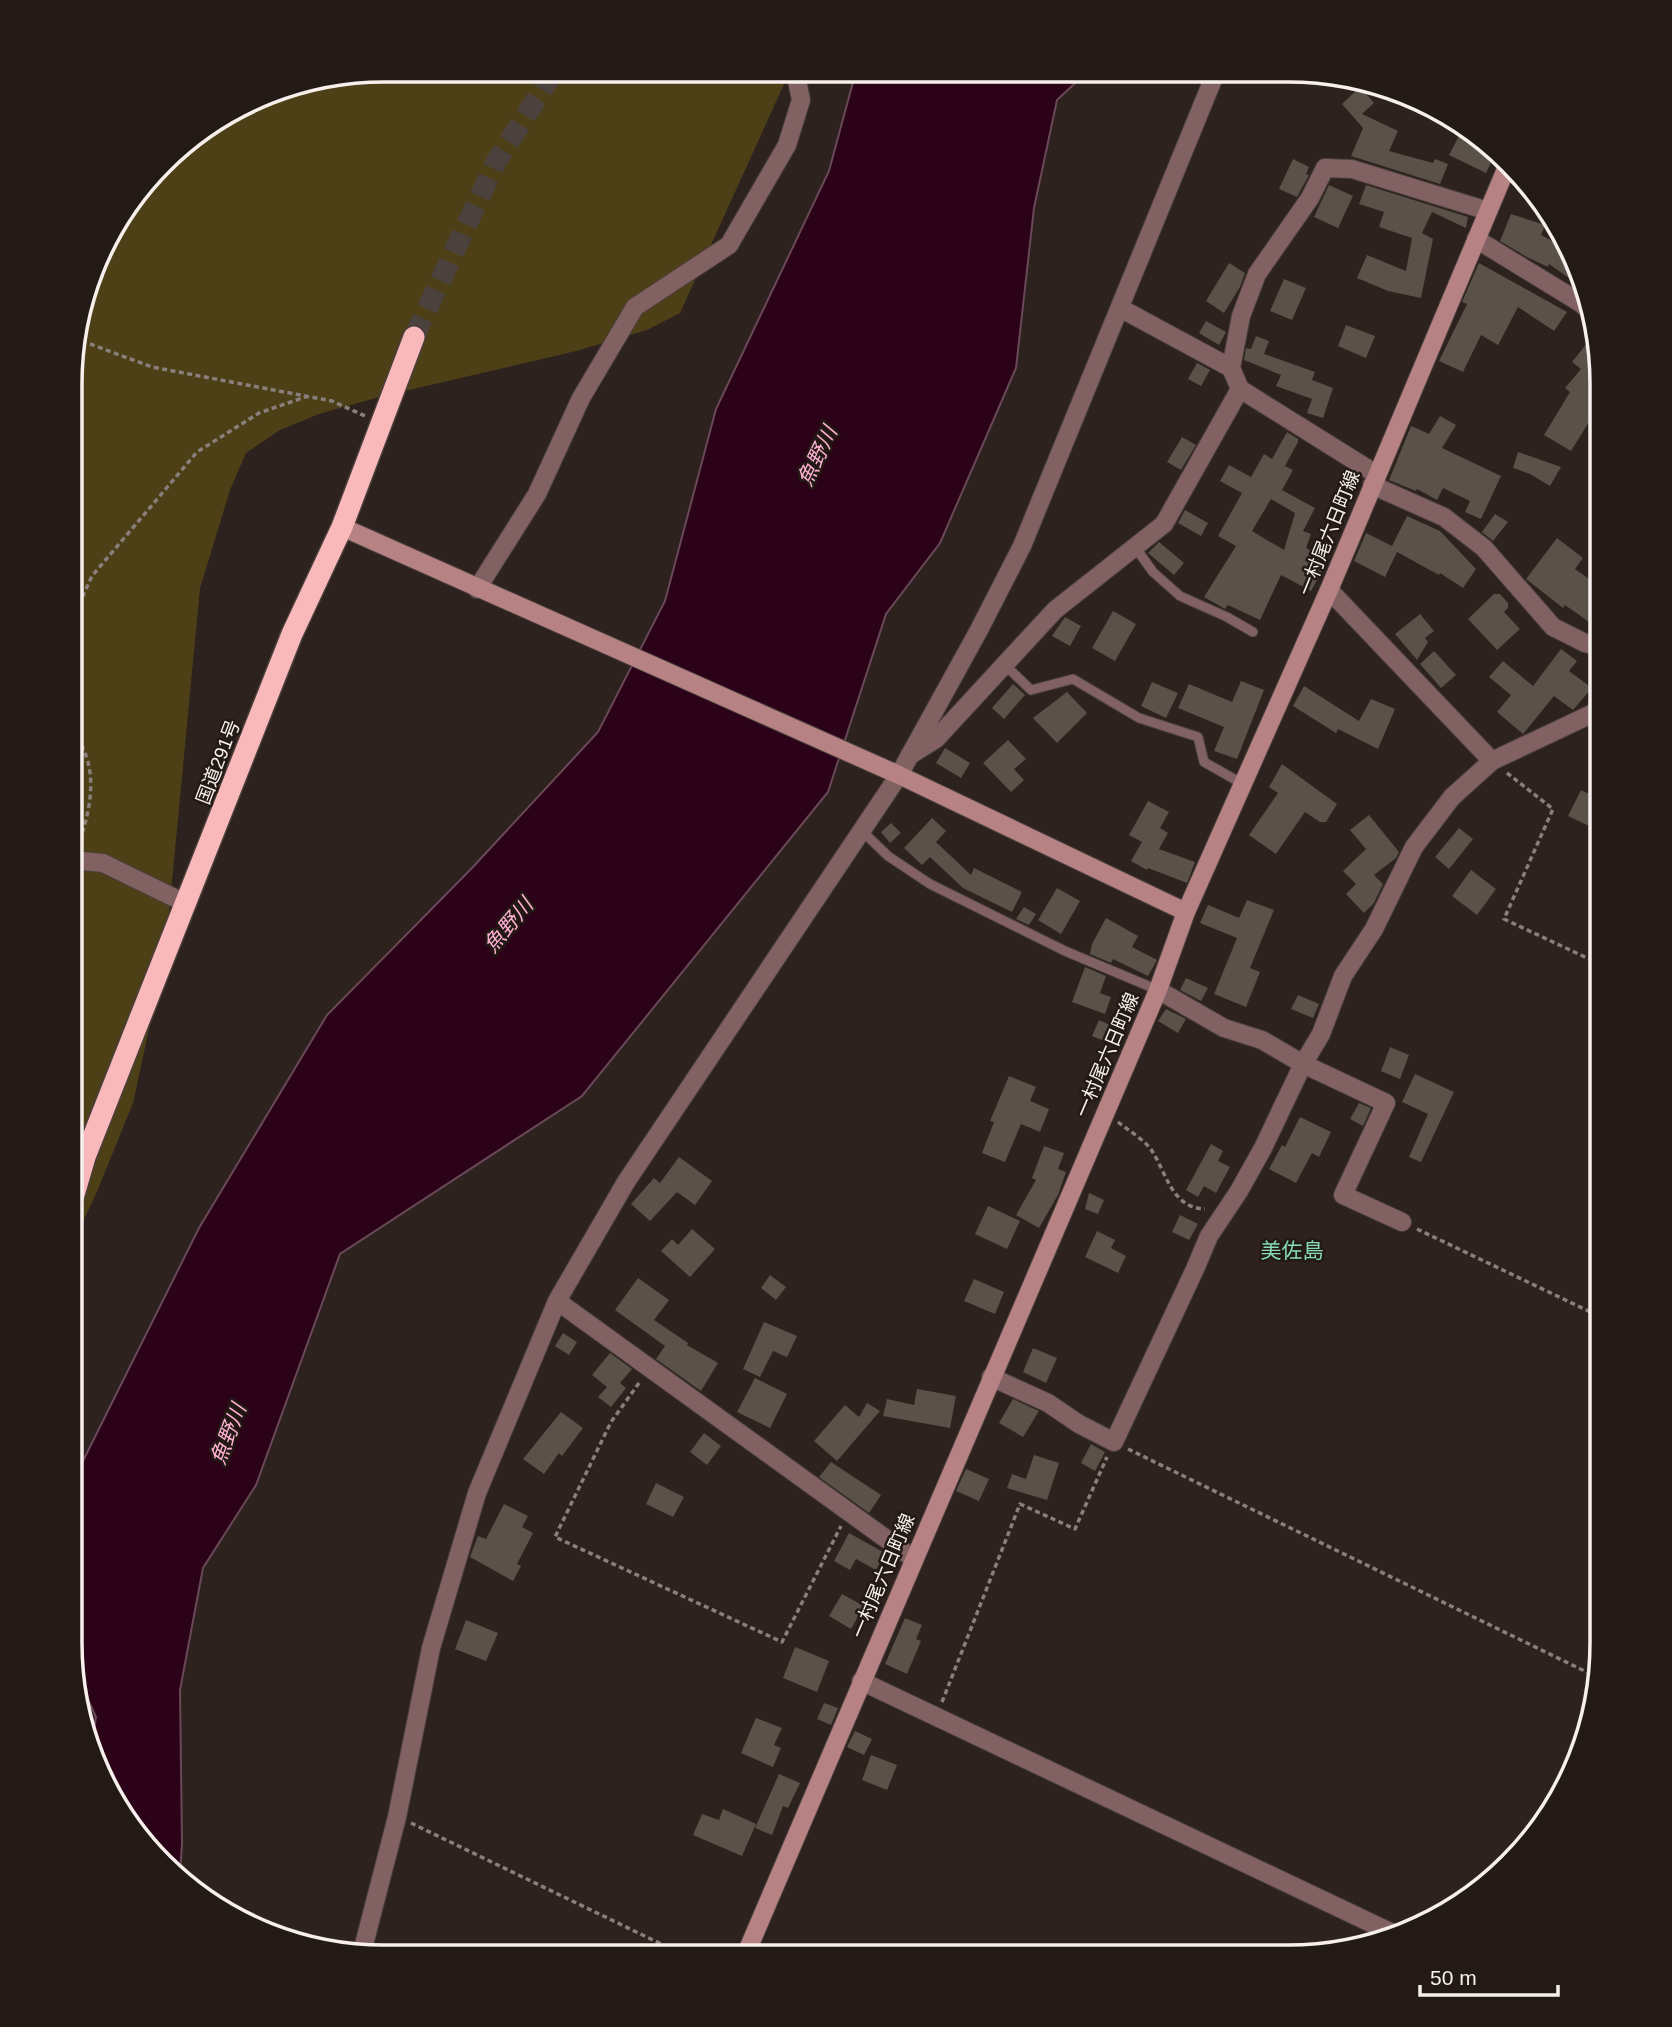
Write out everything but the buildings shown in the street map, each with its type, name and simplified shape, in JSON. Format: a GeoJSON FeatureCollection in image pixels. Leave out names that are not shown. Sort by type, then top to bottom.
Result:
{"type":"FeatureCollection","features":[{"type":"Feature","properties":{"kind":"highway","name":"国道291号"},"geometry":{"type":"LineString","coordinates":[[82,1167],[292,634],[342,527],[383,425],[414,337]]}},
{"type":"Feature","properties":{"kind":"main road","name":"一村尾六日町線"},"geometry":{"type":"LineString","coordinates":[[750,1945],[1157,990],[1186,912],[1329,590],[1504,174]]}},
{"type":"Feature","properties":{"kind":"main road"},"geometry":{"type":"LineString","coordinates":[[342,527],[899,775],[1186,912]]}},
{"type":"Feature","properties":{"kind":"street"},"geometry":{"type":"LineString","coordinates":[[477,589],[537,494],[580,398],[635,306],[729,245],[787,145],[801,100],[797,82]]}},
{"type":"Feature","properties":{"kind":"street"},"geometry":{"type":"LineString","coordinates":[[364,1944],[397,1817],[431,1648],[477,1493],[557,1301],[626,1182],[899,775],[979,630],[1022,546],[1212,82]]}},
{"type":"Feature","properties":{"kind":"street"},"geometry":{"type":"LineString","coordinates":[[1488,211],[1352,169],[1325,168],[1310,198],[1257,274],[1241,316],[1231,368],[1240,389],[1374,480],[1444,517],[1484,548],[1553,627],[1590,644]]}},
{"type":"Feature","properties":{"kind":"street"},"geometry":{"type":"LineString","coordinates":[[1476,239],[1578,301]]}},
{"type":"Feature","properties":{"kind":"street"},"geometry":{"type":"LineString","coordinates":[[1120,308],[1231,368]]}},
{"type":"Feature","properties":{"kind":"street"},"geometry":{"type":"LineString","coordinates":[[906,758],[936,739],[1055,610],[1164,524],[1240,389]]}},
{"type":"Feature","properties":{"kind":"street"},"geometry":{"type":"LineString","coordinates":[[1329,590],[1492,761]]}},
{"type":"Feature","properties":{"kind":"street"},"geometry":{"type":"LineString","coordinates":[[991,1377],[1048,1403],[1079,1424],[1114,1442],[1209,1236],[1263,1148],[1321,1034],[1342,976],[1374,929],[1414,848],[1452,797],[1492,761],[1590,715]]}},
{"type":"Feature","properties":{"kind":"street"},"geometry":{"type":"LineString","coordinates":[[82,861],[103,863],[187,904]]}},
{"type":"Feature","properties":{"kind":"street"},"geometry":{"type":"LineString","coordinates":[[1157,990],[1224,1028],[1262,1040],[1303,1065],[1387,1103],[1343,1195],[1402,1222]]}},
{"type":"Feature","properties":{"kind":"street"},"geometry":{"type":"LineString","coordinates":[[557,1301],[914,1559]]}},
{"type":"Feature","properties":{"kind":"street"},"geometry":{"type":"LineString","coordinates":[[861,1681],[1384,1929]]}},
{"type":"Feature","properties":{"kind":"lane"},"geometry":{"type":"LineString","coordinates":[[1135,547],[1153,572],[1180,596],[1253,632]]}},
{"type":"Feature","properties":{"kind":"lane"},"geometry":{"type":"LineString","coordinates":[[1005,665],[1031,690],[1073,679],[1139,718],[1198,737],[1204,762],[1243,784]]}},
{"type":"Feature","properties":{"kind":"lane"},"geometry":{"type":"LineString","coordinates":[[861,830],[888,856],[930,884],[1065,951],[1157,990]]}},
{"type":"Feature","properties":{"kind":"path"},"geometry":{"type":"LineString","coordinates":[[85,342],[152,367],[332,401],[383,425]]}},
{"type":"Feature","properties":{"kind":"path"},"geometry":{"type":"LineString","coordinates":[[82,598],[92,576],[197,452],[259,413],[308,396]]}},
{"type":"Feature","properties":{"kind":"path"},"geometry":{"type":"LineString","coordinates":[[82,743],[91,781],[88,818],[82,834]]}},
{"type":"Feature","properties":{"kind":"path"},"geometry":{"type":"LineString","coordinates":[[1492,761],[1553,809],[1504,919],[1590,959]]}},
{"type":"Feature","properties":{"kind":"path"},"geometry":{"type":"LineString","coordinates":[[1105,1111],[1151,1149],[1181,1200],[1194,1208],[1225,1209]]}},
{"type":"Feature","properties":{"kind":"path"},"geometry":{"type":"LineString","coordinates":[[1402,1222],[1590,1312]]}},
{"type":"Feature","properties":{"kind":"path"},"geometry":{"type":"LineString","coordinates":[[649,1368],[611,1422],[555,1537],[782,1642],[849,1512]]}},
{"type":"Feature","properties":{"kind":"path"},"geometry":{"type":"LineString","coordinates":[[936,1716],[1020,1504],[1075,1529],[1114,1442],[1588,1673]]}},
{"type":"Feature","properties":{"kind":"path"},"geometry":{"type":"LineString","coordinates":[[397,1817],[663,1945]]}},
{"type":"Feature","properties":{"kind":"shaded area"},"geometry":{"type":"Polygon","coordinates":[[[384,82],[785,82],[680,313],[647,330],[576,351],[379,397],[319,414],[280,430],[246,453],[230,490],[200,588],[165,955],[133,1103],[82,1224],[82,384],[88,325],[98,287],[113,250],[133,216],[157,185],[185,157],[216,133],[268,105],[325,88],[384,82]]]}},
{"type":"Feature","properties":{"kind":"water","name":"魚野川"},"geometry":{"type":"Polygon","coordinates":[[[853,82],[1076,82],[1057,100],[1034,208],[1016,368],[940,543],[886,614],[828,792],[582,1096],[340,1254],[256,1485],[203,1568],[180,1690],[180,1865],[145,1827],[113,1777],[98,1740],[94,1727],[96,1717],[87,1698],[82,1643],[82,1463],[199,1228],[327,1015],[472,868],[598,732],[665,601],[716,409],[829,171],[853,82]]]}},
{"type":"Feature","properties":{"kind":"tunnel"},"geometry":{"type":"LineString","coordinates":[[414,337],[496,162],[547,82]]}},
{"type":"Feature","properties":{"kind":"district","name":"美佐島"},"geometry":{"type":"Point","coordinates":[1292,1250]}}]}
